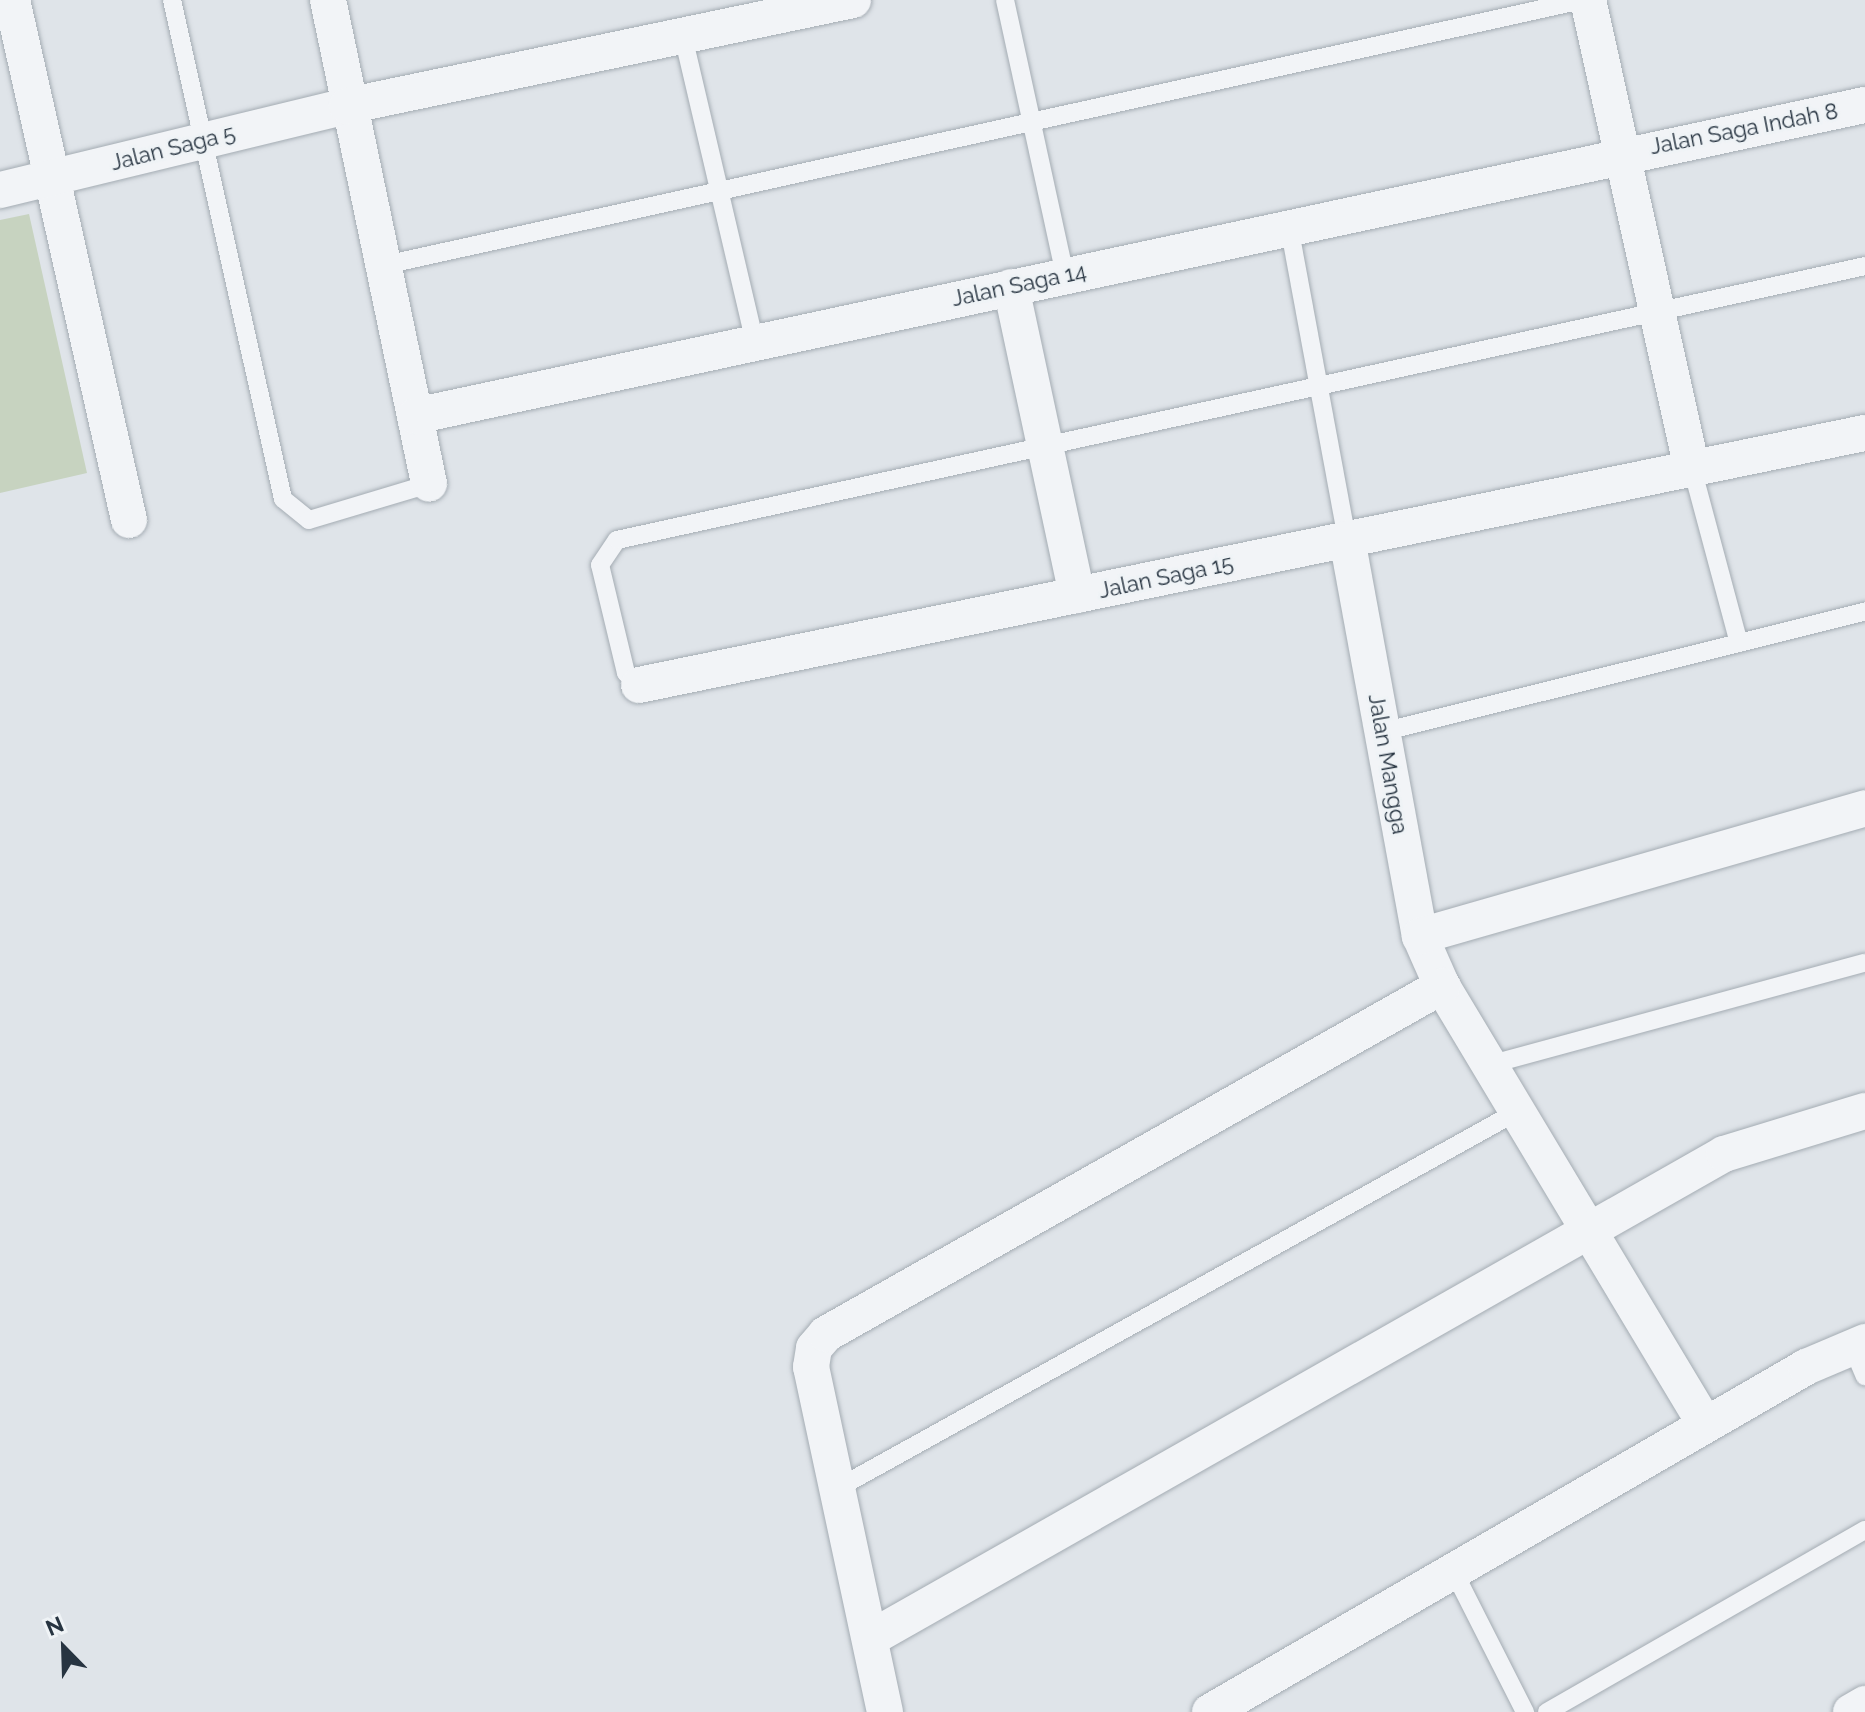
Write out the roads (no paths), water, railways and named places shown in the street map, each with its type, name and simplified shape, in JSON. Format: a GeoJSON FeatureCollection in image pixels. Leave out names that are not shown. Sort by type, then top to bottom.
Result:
{"type":"FeatureCollection","features":[{"type":"Feature","properties":{"kind":"street"},"geometry":{"type":"LineString","coordinates":[[328,0],[347,106],[385,265],[429,484]]}},
{"type":"Feature","properties":{"kind":"street","name":"Jalan Saga 5"},"geometry":{"type":"LineString","coordinates":[[0,190],[347,106],[683,36],[812,4],[853,0]]}},
{"type":"Feature","properties":{"kind":"street"},"geometry":{"type":"LineString","coordinates":[[1588,0],[1692,468]]}},
{"type":"Feature","properties":{"kind":"street"},"geometry":{"type":"LineString","coordinates":[[10,18],[129,520]]}},
{"type":"Feature","properties":{"kind":"street","name":"Jalan Saga Indah 8"},"geometry":{"type":"LineString","coordinates":[[1623,153],[1865,105]]}},
{"type":"Feature","properties":{"kind":"street","name":"Jalan Saga 14"},"geometry":{"type":"LineString","coordinates":[[415,416],[1623,153]]}},
{"type":"Feature","properties":{"kind":"street"},"geometry":{"type":"LineString","coordinates":[[1011,287],[1077,595]]}},
{"type":"Feature","properties":{"kind":"street","name":"Jalan Saga 15"},"geometry":{"type":"LineString","coordinates":[[639,685],[1865,433]]}},
{"type":"Feature","properties":{"kind":"street","name":"Jalan Mangga"},"geometry":{"type":"LineString","coordinates":[[1347,539],[1420,936],[1442,986],[1492,1064],[1588,1233],[1705,1424]]}},
{"type":"Feature","properties":{"kind":"street"},"geometry":{"type":"LineString","coordinates":[[1420,936],[1865,808]]}},
{"type":"Feature","properties":{"kind":"street"},"geometry":{"type":"LineString","coordinates":[[885,1712],[811,1367],[826,1334],[1442,986]]}},
{"type":"Feature","properties":{"kind":"street"},"geometry":{"type":"LineString","coordinates":[[871,1638],[1724,1154],[1865,1111]]}},
{"type":"Feature","properties":{"kind":"street"},"geometry":{"type":"LineString","coordinates":[[1210,1712],[1455,1574],[1705,1424],[1861,1355]]}},
{"type":"Feature","properties":{"kind":"street"},"geometry":{"type":"LineString","coordinates":[[1851,1712],[1865,1704]]}},
{"type":"Feature","properties":{"kind":"lane"},"geometry":{"type":"LineString","coordinates":[[172,0],[283,499],[309,520],[429,484]]}},
{"type":"Feature","properties":{"kind":"lane"},"geometry":{"type":"LineString","coordinates":[[1005,0],[1065,275]]}},
{"type":"Feature","properties":{"kind":"lane"},"geometry":{"type":"LineString","coordinates":[[385,265],[1582,0]]}},
{"type":"Feature","properties":{"kind":"lane"},"geometry":{"type":"LineString","coordinates":[[683,36],[755,342]]}},
{"type":"Feature","properties":{"kind":"lane"},"geometry":{"type":"LineString","coordinates":[[1289,226],[1347,539]]}},
{"type":"Feature","properties":{"kind":"lane"},"geometry":{"type":"LineString","coordinates":[[639,685],[626,673],[600,565],[607,546],[1044,440],[1865,266]]}},
{"type":"Feature","properties":{"kind":"lane"},"geometry":{"type":"LineString","coordinates":[[1692,468],[1739,643]]}},
{"type":"Feature","properties":{"kind":"lane"},"geometry":{"type":"LineString","coordinates":[[1382,732],[1865,612]]}},
{"type":"Feature","properties":{"kind":"lane"},"geometry":{"type":"LineString","coordinates":[[1492,1064],[1865,963]]}},
{"type":"Feature","properties":{"kind":"lane"},"geometry":{"type":"LineString","coordinates":[[838,1488],[1518,1111]]}},
{"type":"Feature","properties":{"kind":"lane"},"geometry":{"type":"LineString","coordinates":[[1547,1712],[1865,1530]]}},
{"type":"Feature","properties":{"kind":"lane"},"geometry":{"type":"LineString","coordinates":[[1455,1574],[1525,1712]]}}]}
